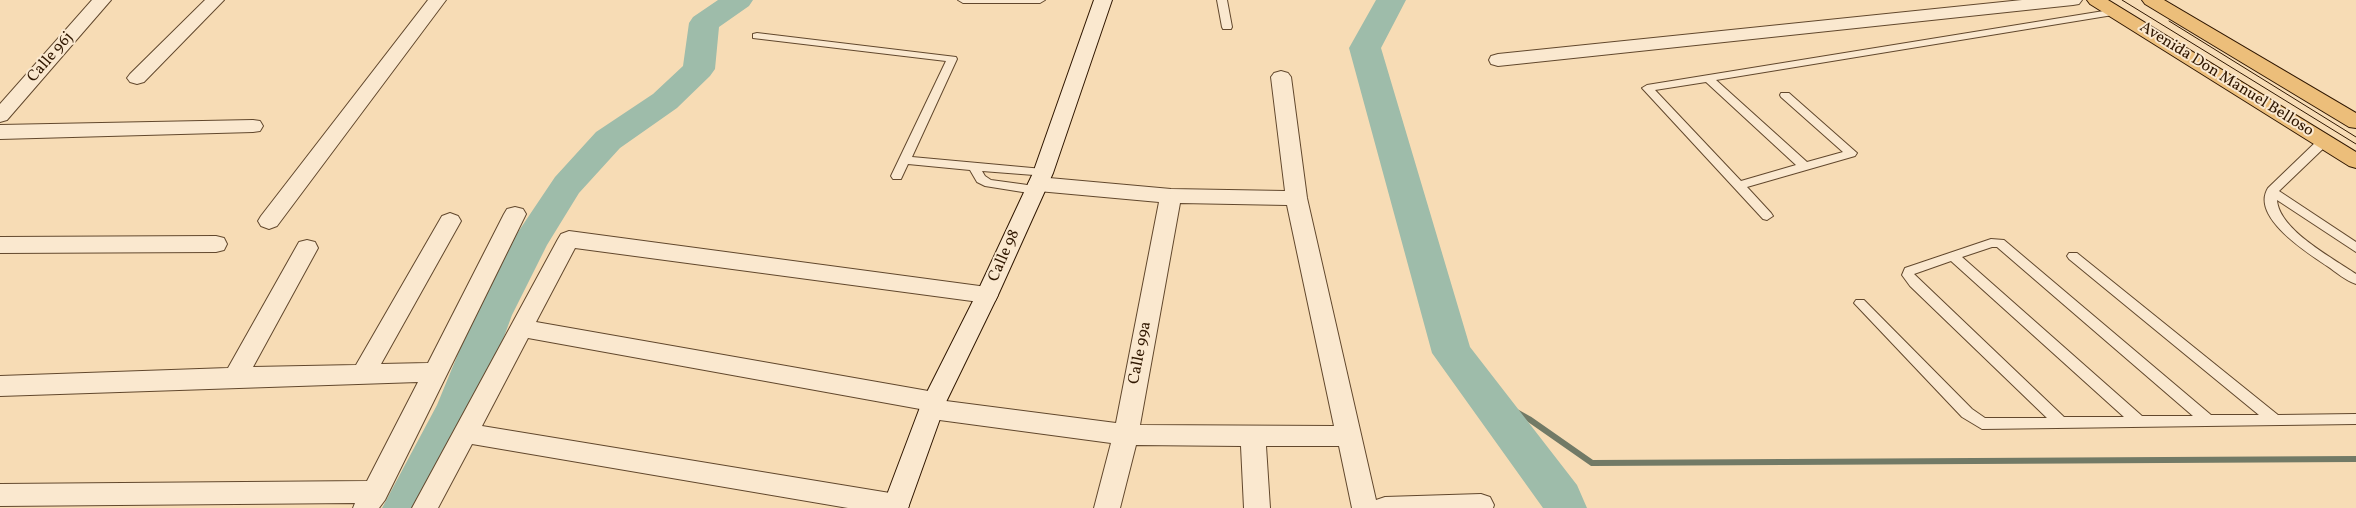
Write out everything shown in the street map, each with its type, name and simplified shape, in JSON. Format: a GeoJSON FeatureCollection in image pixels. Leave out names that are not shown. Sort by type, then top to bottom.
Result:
{"type":"FeatureCollection","features":[{"type":"Feature","properties":{"kind":"main road","name":"Avenida Don Manuel Belloso"},"geometry":{"type":"LineString","coordinates":[[2096,0],[2356,161]]}},
{"type":"Feature","properties":{"kind":"main road","name":"Avenida Don Manuel Belloso"},"geometry":{"type":"LineString","coordinates":[[2151,0],[2356,122]]}},
{"type":"Feature","properties":{"kind":"street","name":"Calle 96j"},"geometry":{"type":"LineString","coordinates":[[0,116],[102,0]]}},
{"type":"Feature","properties":{"kind":"street"},"geometry":{"type":"LineString","coordinates":[[137,78],[215,0]]}},
{"type":"Feature","properties":{"kind":"street"},"geometry":{"type":"LineString","coordinates":[[269,221],[437,0]]}},
{"type":"Feature","properties":{"kind":"street","name":"Calle 98"},"geometry":{"type":"LineString","coordinates":[[896,507],[933,406],[1039,183],[1103,0]]}},
{"type":"Feature","properties":{"kind":"street"},"geometry":{"type":"LineString","coordinates":[[1498,60],[2073,0]]}},
{"type":"Feature","properties":{"kind":"street"},"geometry":{"type":"LineString","coordinates":[[1281,77],[1296,198],[1365,508]]}},
{"type":"Feature","properties":{"kind":"street"},"geometry":{"type":"LineString","coordinates":[[0,132],[253,126]]}},
{"type":"Feature","properties":{"kind":"street"},"geometry":{"type":"LineString","coordinates":[[1039,183],[1171,196],[1296,198]]}},
{"type":"Feature","properties":{"kind":"street","name":"Calle 99a"},"geometry":{"type":"LineString","coordinates":[[1107,508],[1126,435],[1171,196]]}},
{"type":"Feature","properties":{"kind":"street"},"geometry":{"type":"LineString","coordinates":[[0,495],[371,500],[434,372],[515,214]]}},
{"type":"Feature","properties":{"kind":"street"},"geometry":{"type":"LineString","coordinates":[[363,374],[450,221]]}},
{"type":"Feature","properties":{"kind":"street"},"geometry":{"type":"LineString","coordinates":[[424,508],[569,239],[987,295]]}},
{"type":"Feature","properties":{"kind":"street"},"geometry":{"type":"LineString","coordinates":[[0,245],[216,244]]}},
{"type":"Feature","properties":{"kind":"street"},"geometry":{"type":"LineString","coordinates":[[235,377],[307,248]]}},
{"type":"Feature","properties":{"kind":"street"},"geometry":{"type":"LineString","coordinates":[[521,328],[933,406],[1126,435],[1349,436]]}},
{"type":"Feature","properties":{"kind":"street"},"geometry":{"type":"LineString","coordinates":[[0,386],[235,377],[434,372]]}},
{"type":"Feature","properties":{"kind":"street"},"geometry":{"type":"LineString","coordinates":[[465,432],[896,507]]}},
{"type":"Feature","properties":{"kind":"street"},"geometry":{"type":"LineString","coordinates":[[1253,435],[1257,508]]}},
{"type":"Feature","properties":{"kind":"street"},"geometry":{"type":"LineString","coordinates":[[1385,508],[1481,505]]}},
{"type":"Feature","properties":{"kind":"lane"},"geometry":{"type":"LineString","coordinates":[[964,0],[1040,0]]}},
{"type":"Feature","properties":{"kind":"lane"},"geometry":{"type":"LineString","coordinates":[[1222,0],[1227,27]]}},
{"type":"Feature","properties":{"kind":"lane"},"geometry":{"type":"LineString","coordinates":[[1767,216],[1647,88],[2116,12]]}},
{"type":"Feature","properties":{"kind":"lane"},"geometry":{"type":"LineString","coordinates":[[757,36],[952,59],[906,160],[897,176]]}},
{"type":"Feature","properties":{"kind":"lane"},"geometry":{"type":"LineString","coordinates":[[1708,78],[1805,167]]}},
{"type":"Feature","properties":{"kind":"lane"},"geometry":{"type":"LineString","coordinates":[[1738,186],[1850,153],[1785,95]]}},
{"type":"Feature","properties":{"kind":"lane"},"geometry":{"type":"LineString","coordinates":[[2324,141],[2272,191],[2271,201],[2275,216],[2292,234],[2356,280]]}},
{"type":"Feature","properties":{"kind":"lane"},"geometry":{"type":"LineString","coordinates":[[906,160],[975,168],[990,167],[1039,183]]}},
{"type":"Feature","properties":{"kind":"lane"},"geometry":{"type":"LineString","coordinates":[[975,168],[981,179],[989,183],[1039,183]]}},
{"type":"Feature","properties":{"kind":"lane"},"geometry":{"type":"LineString","coordinates":[[2272,191],[2356,248]]}},
{"type":"Feature","properties":{"kind":"lane"},"geometry":{"type":"LineString","coordinates":[[2061,423],[1914,284],[1908,275],[1909,271],[1995,242],[2005,246],[2208,421]]}},
{"type":"Feature","properties":{"kind":"lane"},"geometry":{"type":"LineString","coordinates":[[1952,256],[2138,421]]}},
{"type":"Feature","properties":{"kind":"lane"},"geometry":{"type":"LineString","coordinates":[[2073,256],[2275,420]]}},
{"type":"Feature","properties":{"kind":"lane"},"geometry":{"type":"LineString","coordinates":[[1860,303],[1975,420],[1982,424],[2356,419]]}},
{"type":"Feature","properties":{"kind":"waterway"},"geometry":{"type":"LineString","coordinates":[[404,508],[457,408],[493,315],[530,241],[567,185],[608,140],[665,101],[699,69],[704,23],[738,0]]}},
{"type":"Feature","properties":{"kind":"waterway"},"geometry":{"type":"LineString","coordinates":[[1391,0],[1365,48],[1452,353],[1562,498],[1565,508]]}},
{"type":"Feature","properties":{"kind":"waterway"},"geometry":{"type":"LineString","coordinates":[[1481,392],[1529,419],[1592,463],[2356,459]]}},
{"type":"Feature","properties":{"kind":"tram line"},"geometry":{"type":"LineString","coordinates":[[2122,0],[2356,144]]}},
{"type":"Feature","properties":{"kind":"tram line"},"geometry":{"type":"LineString","coordinates":[[2169,21],[2356,137]]}}]}
